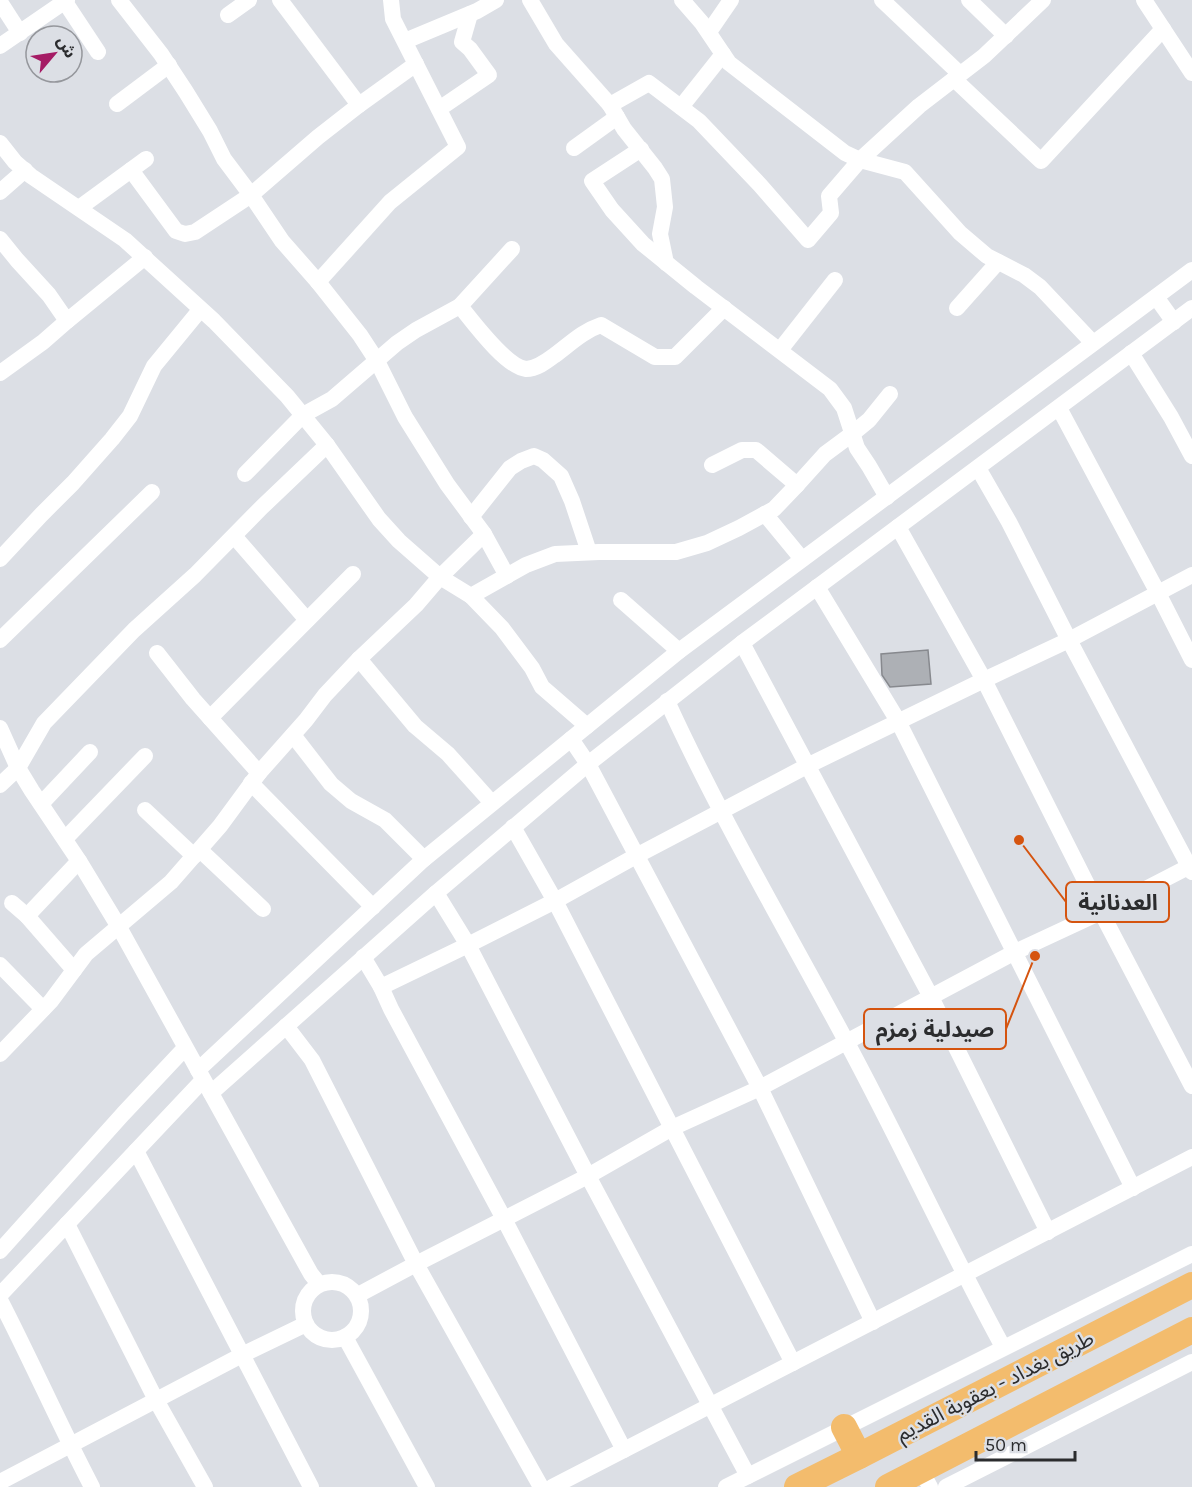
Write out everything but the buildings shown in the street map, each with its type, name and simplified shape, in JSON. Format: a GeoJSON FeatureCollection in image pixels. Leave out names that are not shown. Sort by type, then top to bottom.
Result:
{"type":"FeatureCollection","features":[{"type":"Feature","properties":{"kind":"highway","name":"طريق بغداد - بعقوبة القديم"},"geometry":{"type":"LineString","coordinates":[[797,1487],[1192,1285]]}},
{"type":"Feature","properties":{"kind":"highway","name":"طريق بغداد - بعقوبة القديم"},"geometry":{"type":"LineString","coordinates":[[888,1487],[926,1478],[1192,1330]]}},
{"type":"Feature","properties":{"kind":"highway"},"geometry":{"type":"LineString","coordinates":[[844,1427],[860,1456]]}},
{"type":"Feature","properties":{"kind":"street"},"geometry":{"type":"LineString","coordinates":[[119,0],[169,65],[224,159],[282,241],[360,335],[377,361],[405,417],[447,484],[484,534],[507,576]]}},
{"type":"Feature","properties":{"kind":"street"},"geometry":{"type":"LineString","coordinates":[[228,15],[249,0]]}},
{"type":"Feature","properties":{"kind":"street"},"geometry":{"type":"LineString","coordinates":[[280,0],[359,105]]}},
{"type":"Feature","properties":{"kind":"street"},"geometry":{"type":"LineString","coordinates":[[318,282],[390,202],[458,147],[393,19],[391,0]]}},
{"type":"Feature","properties":{"kind":"street"},"geometry":{"type":"LineString","coordinates":[[405,41],[470,14],[496,0]]}},
{"type":"Feature","properties":{"kind":"street"},"geometry":{"type":"LineString","coordinates":[[530,0],[556,44],[614,111],[624,129],[662,179],[665,207],[660,234],[666,263]]}},
{"type":"Feature","properties":{"kind":"street"},"geometry":{"type":"LineString","coordinates":[[682,0],[709,32],[729,63],[738,71],[845,153],[860,160],[905,172],[960,233],[987,256],[1024,275],[1040,287],[1094,344]]}},
{"type":"Feature","properties":{"kind":"street"},"geometry":{"type":"LineString","coordinates":[[709,32],[731,0]]}},
{"type":"Feature","properties":{"kind":"street"},"geometry":{"type":"LineString","coordinates":[[882,0],[1041,161],[1163,29]]}},
{"type":"Feature","properties":{"kind":"street"},"geometry":{"type":"LineString","coordinates":[[969,0],[1006,36]]}},
{"type":"Feature","properties":{"kind":"street"},"geometry":{"type":"LineString","coordinates":[[574,148],[649,83],[699,121],[808,240],[831,213],[829,196],[860,160],[919,106],[984,56],[1043,0]]}},
{"type":"Feature","properties":{"kind":"street"},"geometry":{"type":"LineString","coordinates":[[1144,0],[1192,73]]}},
{"type":"Feature","properties":{"kind":"street"},"geometry":{"type":"LineString","coordinates":[[0,46],[66,1],[98,52]]}},
{"type":"Feature","properties":{"kind":"street"},"geometry":{"type":"LineString","coordinates":[[0,2],[20,33]]}},
{"type":"Feature","properties":{"kind":"street"},"geometry":{"type":"LineString","coordinates":[[439,109],[489,75],[462,42],[470,14]]}},
{"type":"Feature","properties":{"kind":"street"},"geometry":{"type":"LineString","coordinates":[[681,107],[723,54]]}},
{"type":"Feature","properties":{"kind":"street"},"geometry":{"type":"LineString","coordinates":[[131,170],[176,231],[185,234],[195,232],[251,195],[318,137],[416,64]]}},
{"type":"Feature","properties":{"kind":"street"},"geometry":{"type":"LineString","coordinates":[[117,104],[169,65]]}},
{"type":"Feature","properties":{"kind":"street"},"geometry":{"type":"LineString","coordinates":[[0,143],[15,162],[25,170],[125,240],[214,321],[303,415],[327,444],[379,519],[399,541],[440,578],[471,596],[489,613],[532,668],[542,687],[587,726]]}},
{"type":"Feature","properties":{"kind":"street"},"geometry":{"type":"LineString","coordinates":[[640,149],[592,181],[612,210],[643,244],[666,263],[830,389],[844,408],[857,448],[887,497]]}},
{"type":"Feature","properties":{"kind":"street"},"geometry":{"type":"LineString","coordinates":[[79,208],[146,159]]}},
{"type":"Feature","properties":{"kind":"street"},"geometry":{"type":"LineString","coordinates":[[0,192],[25,170]]}},
{"type":"Feature","properties":{"kind":"street"},"geometry":{"type":"LineString","coordinates":[[0,239],[49,295],[67,321]]}},
{"type":"Feature","properties":{"kind":"street"},"geometry":{"type":"LineString","coordinates":[[245,474],[303,415],[332,399],[397,343],[460,306],[512,249]]}},
{"type":"Feature","properties":{"kind":"street"},"geometry":{"type":"LineString","coordinates":[[0,373],[43,342],[145,257]]}},
{"type":"Feature","properties":{"kind":"street"},"geometry":{"type":"LineString","coordinates":[[957,308],[998,262]]}},
{"type":"Feature","properties":{"kind":"street"},"geometry":{"type":"LineString","coordinates":[[0,1295],[373,907],[424,859],[679,651],[1192,270]]}},
{"type":"Feature","properties":{"kind":"street"},"geometry":{"type":"LineString","coordinates":[[780,350],[835,280]]}},
{"type":"Feature","properties":{"kind":"street"},"geometry":{"type":"LineString","coordinates":[[1156,297],[1174,322]]}},
{"type":"Feature","properties":{"kind":"street"},"geometry":{"type":"LineString","coordinates":[[460,306],[511,363],[527,369],[543,364],[589,329],[601,325],[655,357],[675,357],[724,308]]}},
{"type":"Feature","properties":{"kind":"street"},"geometry":{"type":"LineString","coordinates":[[204,1081],[286,1026],[436,892],[667,701],[1192,308]]}},
{"type":"Feature","properties":{"kind":"street"},"geometry":{"type":"LineString","coordinates":[[0,559],[112,439],[130,416],[154,366],[200,310]]}},
{"type":"Feature","properties":{"kind":"street"},"geometry":{"type":"LineString","coordinates":[[1131,352],[1192,456]]}},
{"type":"Feature","properties":{"kind":"street"},"geometry":{"type":"LineString","coordinates":[[471,596],[526,565],[555,554],[676,552],[707,543],[739,528],[774,509],[825,454],[870,420],[890,394]]}},
{"type":"Feature","properties":{"kind":"street"},"geometry":{"type":"LineString","coordinates":[[1059,408],[1192,660]]}},
{"type":"Feature","properties":{"kind":"street"},"geometry":{"type":"LineString","coordinates":[[0,785],[18,768],[44,723],[134,630],[195,575],[327,444]]}},
{"type":"Feature","properties":{"kind":"street"},"geometry":{"type":"LineString","coordinates":[[712,465],[742,450],[756,450],[797,485]]}},
{"type":"Feature","properties":{"kind":"street"},"geometry":{"type":"LineString","coordinates":[[471,517],[510,468],[534,456],[543,460],[561,476],[589,552]]}},
{"type":"Feature","properties":{"kind":"street"},"geometry":{"type":"LineString","coordinates":[[358,1295],[588,1176],[672,1128],[760,1088],[1016,952],[1191,868],[1069,640],[1009,522],[978,468]]}},
{"type":"Feature","properties":{"kind":"street"},"geometry":{"type":"LineString","coordinates":[[0,640],[152,492]]}},
{"type":"Feature","properties":{"kind":"street"},"geometry":{"type":"LineString","coordinates":[[765,514],[802,559]]}},
{"type":"Feature","properties":{"kind":"street"},"geometry":{"type":"LineString","coordinates":[[898,527],[984,680],[1192,1086]]}},
{"type":"Feature","properties":{"kind":"street"},"geometry":{"type":"LineString","coordinates":[[0,1054],[51,1001],[86,954],[171,882],[220,826],[255,778],[325,695],[484,534]]}},
{"type":"Feature","properties":{"kind":"street"},"geometry":{"type":"LineString","coordinates":[[234,536],[307,620]]}},
{"type":"Feature","properties":{"kind":"street"},"geometry":{"type":"LineString","coordinates":[[210,718],[353,574]]}},
{"type":"Feature","properties":{"kind":"street"},"geometry":{"type":"LineString","coordinates":[[381,987],[555,901],[807,766],[1069,640],[1192,575]]}},
{"type":"Feature","properties":{"kind":"street"},"geometry":{"type":"LineString","coordinates":[[817,587],[898,721],[1133,1188]]}},
{"type":"Feature","properties":{"kind":"street"},"geometry":{"type":"LineString","coordinates":[[621,600],[679,651]]}},
{"type":"Feature","properties":{"kind":"street"},"geometry":{"type":"LineString","coordinates":[[742,643],[931,997],[1048,1232]]}},
{"type":"Feature","properties":{"kind":"street"},"geometry":{"type":"LineString","coordinates":[[157,653],[255,778],[373,907]]}},
{"type":"Feature","properties":{"kind":"street"},"geometry":{"type":"LineString","coordinates":[[359,659],[415,726],[448,754],[492,803]]}},
{"type":"Feature","properties":{"kind":"street"},"geometry":{"type":"LineString","coordinates":[[667,701],[722,811],[847,1042],[964,1275],[1003,1347]]}},
{"type":"Feature","properties":{"kind":"street"},"geometry":{"type":"LineString","coordinates":[[0,728],[18,768],[80,861],[311,1274],[319,1284]]}},
{"type":"Feature","properties":{"kind":"street"},"geometry":{"type":"LineString","coordinates":[[293,735],[331,784],[351,801],[385,820],[424,859]]}},
{"type":"Feature","properties":{"kind":"street"},"geometry":{"type":"LineString","coordinates":[[571,739],[588,764],[760,1088],[873,1322]]}},
{"type":"Feature","properties":{"kind":"street"},"geometry":{"type":"LineString","coordinates":[[41,804],[90,752]]}},
{"type":"Feature","properties":{"kind":"street"},"geometry":{"type":"LineString","coordinates":[[65,839],[145,756]]}},
{"type":"Feature","properties":{"kind":"street"},"geometry":{"type":"LineString","coordinates":[[145,810],[263,909]]}},
{"type":"Feature","properties":{"kind":"street"},"geometry":{"type":"LineString","coordinates":[[513,827],[555,901],[793,1363]]}},
{"type":"Feature","properties":{"kind":"street"},"geometry":{"type":"LineString","coordinates":[[27,915],[80,861]]}},
{"type":"Feature","properties":{"kind":"street"},"geometry":{"type":"LineString","coordinates":[[436,892],[468,945],[748,1476]]}},
{"type":"Feature","properties":{"kind":"street"},"geometry":{"type":"LineString","coordinates":[[12,903],[27,915],[74,970]]}},
{"type":"Feature","properties":{"kind":"street"},"geometry":{"type":"LineString","coordinates":[[363,957],[504,1219],[624,1450]]}},
{"type":"Feature","properties":{"kind":"street"},"geometry":{"type":"LineString","coordinates":[[0,965],[43,1009]]}},
{"type":"Feature","properties":{"kind":"street"},"geometry":{"type":"LineString","coordinates":[[286,1026],[312,1060],[416,1264],[541,1487]]}},
{"type":"Feature","properties":{"kind":"street"},"geometry":{"type":"LineString","coordinates":[[2,1244],[186,1048]]}},
{"type":"Feature","properties":{"kind":"street"},"geometry":{"type":"LineString","coordinates":[[136,1151],[310,1487]]}},
{"type":"Feature","properties":{"kind":"street"},"geometry":{"type":"LineString","coordinates":[[552,1487],[1192,1157]]}},
{"type":"Feature","properties":{"kind":"street"},"geometry":{"type":"LineString","coordinates":[[67,1224],[156,1400],[205,1487]]}},
{"type":"Feature","properties":{"kind":"street"},"geometry":{"type":"LineString","coordinates":[[726,1487],[1192,1254]]}},
{"type":"Feature","properties":{"kind":"street"},"geometry":{"type":"LineString","coordinates":[[330,1281],[341,1283],[358,1295],[362,1309],[360,1320],[354,1330],[345,1337],[334,1340],[323,1339],[313,1333],[306,1324],[302,1313],[304,1301],[310,1291],[319,1284],[330,1281]]}},
{"type":"Feature","properties":{"kind":"street"},"geometry":{"type":"LineString","coordinates":[[0,1300],[92,1487]]}},
{"type":"Feature","properties":{"kind":"street"},"geometry":{"type":"LineString","coordinates":[[0,1482],[242,1354],[306,1324]]}},
{"type":"Feature","properties":{"kind":"street"},"geometry":{"type":"LineString","coordinates":[[345,1337],[426,1487]]}},
{"type":"Feature","properties":{"kind":"street"},"geometry":{"type":"LineString","coordinates":[[946,1487],[1192,1362]]}},
{"type":"Feature","properties":{"kind":"place","name":"العدنانية"},"geometry":{"type":"Point","coordinates":[1019,840]}},
{"type":"Feature","properties":{"kind":"place","name":"صيدلية زمزم"},"geometry":{"type":"Point","coordinates":[1035,956]}}]}
